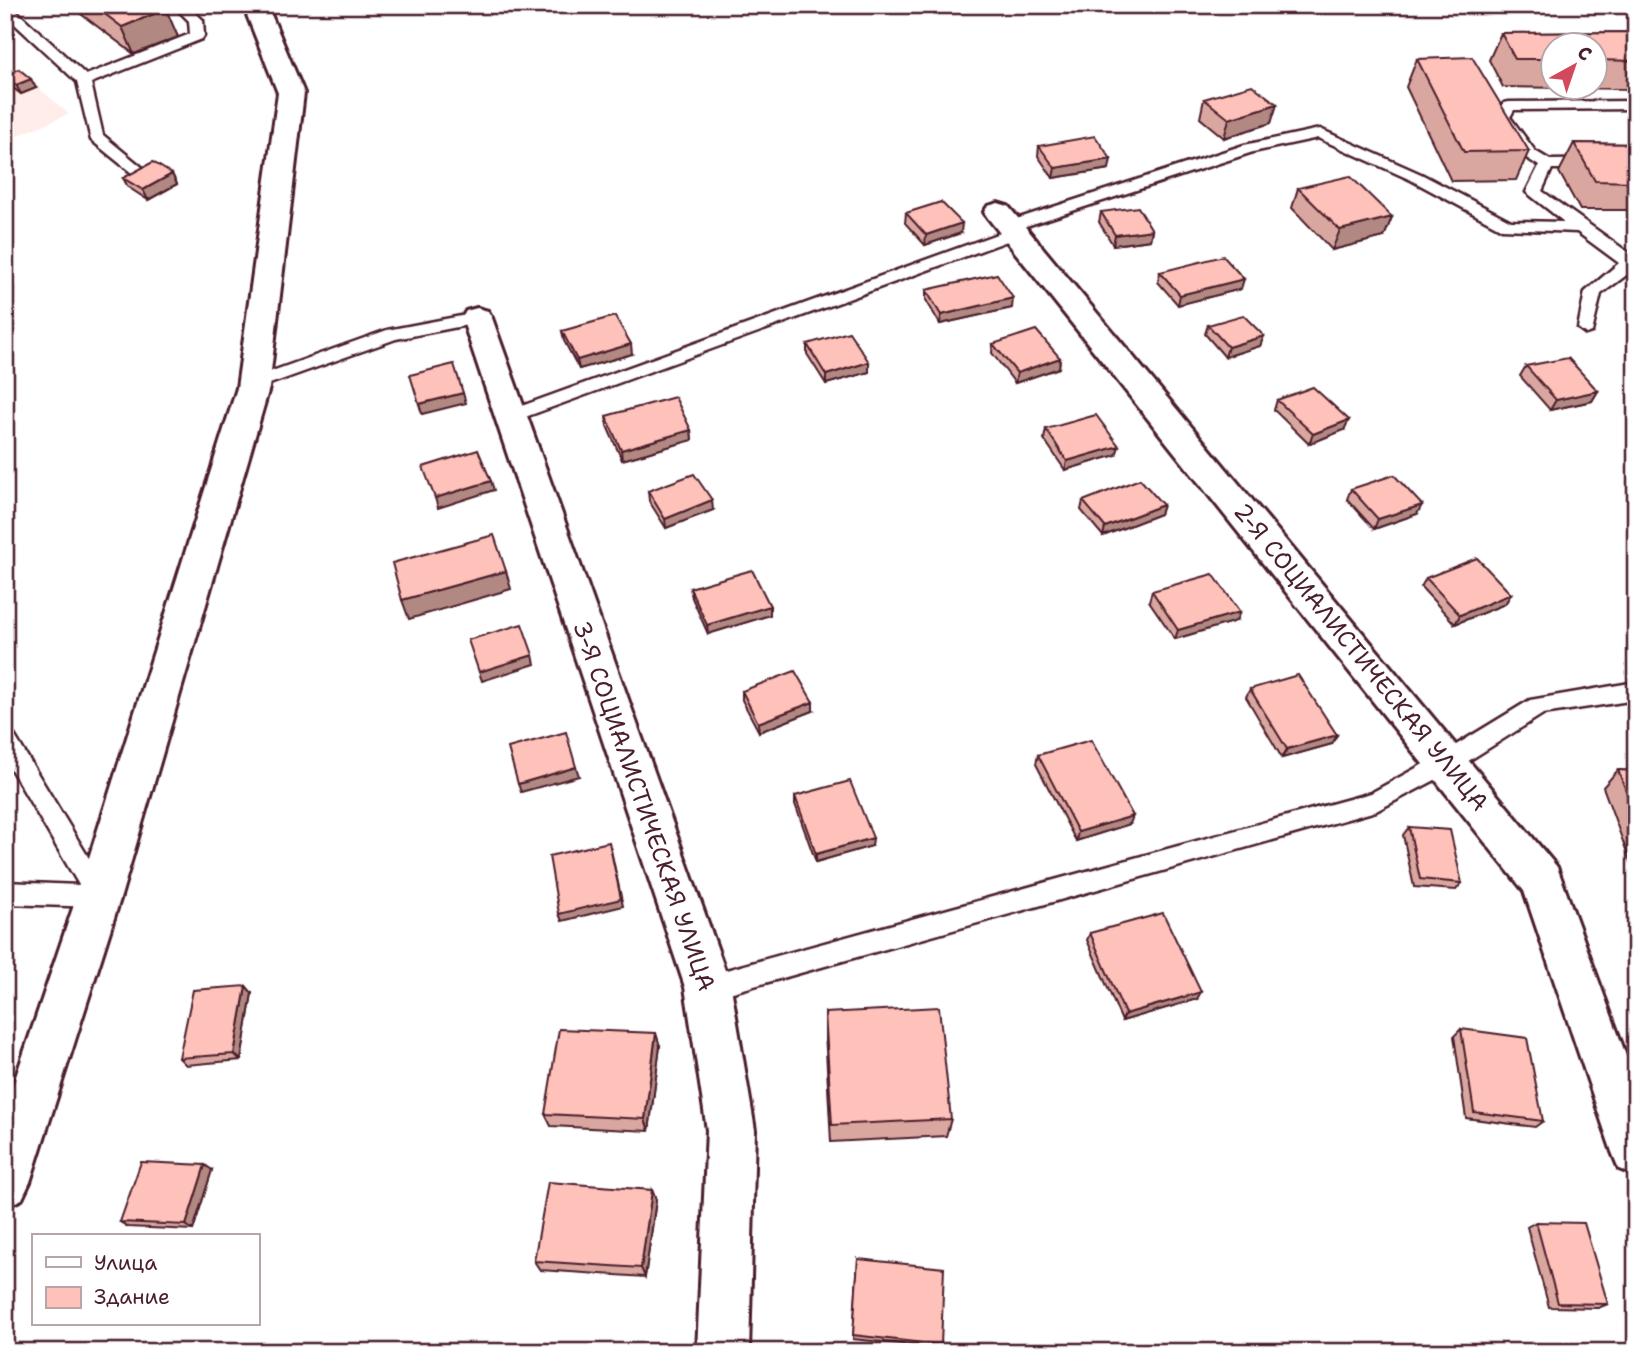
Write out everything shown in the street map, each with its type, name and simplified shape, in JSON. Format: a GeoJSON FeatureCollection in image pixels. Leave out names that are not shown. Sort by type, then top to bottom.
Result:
{"type":"FeatureCollection","features":[{"type":"Feature","properties":{"kind":"street"},"geometry":{"type":"LineString","coordinates":[[5,1182],[99,896],[253,384],[291,93],[255,5]]}},
{"type":"Feature","properties":{"kind":"street","name":"2-Я СОЦИАЛИСТИЧЕСКАЯ УЛИЦА"},"geometry":{"type":"LineString","coordinates":[[1008,224],[1542,881],[1636,1152]]}},
{"type":"Feature","properties":{"kind":"street","name":"3-Я СОЦИАЛИСТИЧЕСКАЯ УЛИЦА"},"geometry":{"type":"LineString","coordinates":[[477,318],[708,987],[731,1130],[723,1352]]}},
{"type":"Feature","properties":{"kind":"lane"},"geometry":{"type":"LineString","coordinates":[[84,81],[197,36],[196,20],[179,5]]}},
{"type":"Feature","properties":{"kind":"lane"},"geometry":{"type":"LineString","coordinates":[[5,8],[84,81],[96,137],[138,171]]}},
{"type":"Feature","properties":{"kind":"lane"},"geometry":{"type":"LineString","coordinates":[[1636,105],[1509,106],[1503,117],[1530,154],[1546,165],[1636,164]]}},
{"type":"Feature","properties":{"kind":"lane"},"geometry":{"type":"LineString","coordinates":[[511,416],[1008,224],[1249,148],[1320,133],[1416,177],[1508,226],[1581,227]]}},
{"type":"Feature","properties":{"kind":"lane"},"geometry":{"type":"LineString","coordinates":[[1546,165],[1534,192],[1632,263],[1593,292],[1586,328]]}},
{"type":"Feature","properties":{"kind":"lane"},"geometry":{"type":"LineString","coordinates":[[253,384],[393,334],[477,318]]}},
{"type":"Feature","properties":{"kind":"lane"},"geometry":{"type":"LineString","coordinates":[[708,987],[1376,801],[1446,763],[1538,706],[1636,691]]}},
{"type":"Feature","properties":{"kind":"lane"},"geometry":{"type":"LineString","coordinates":[[5,739],[99,896]]}},
{"type":"Feature","properties":{"kind":"lane"},"geometry":{"type":"LineString","coordinates":[[5,892],[99,896]]}},
{"type":"Feature","properties":{"kind":"shaded area"},"geometry":{"type":"Polygon","coordinates":[[[5,59],[69,114],[5,141],[5,59]]]}},
{"type":"Feature","properties":{"kind":"building"},"geometry":{"type":"Polygon","coordinates":[[[93,5],[161,5],[166,9],[122,27],[93,5]]]}},
{"type":"Feature","properties":{"kind":"building"},"geometry":{"type":"Polygon","coordinates":[[[1610,32],[1636,32],[1636,61],[1610,60],[1610,32]]]}},
{"type":"Feature","properties":{"kind":"building"},"geometry":{"type":"Polygon","coordinates":[[[1501,33],[1540,33],[1540,59],[1515,59],[1501,33]]]}},
{"type":"Feature","properties":{"kind":"building"},"geometry":{"type":"Polygon","coordinates":[[[1472,57],[1529,151],[1464,152],[1417,59],[1472,57]]]}},
{"type":"Feature","properties":{"kind":"building"},"geometry":{"type":"Polygon","coordinates":[[[19,69],[31,79],[16,85],[5,75],[19,69]]]}},
{"type":"Feature","properties":{"kind":"building"},"geometry":{"type":"Polygon","coordinates":[[[1252,85],[1277,104],[1229,119],[1204,99],[1252,85]]]}},
{"type":"Feature","properties":{"kind":"building"},"geometry":{"type":"Polygon","coordinates":[[[1095,136],[1111,159],[1055,168],[1039,146],[1095,136]]]}},
{"type":"Feature","properties":{"kind":"building"},"geometry":{"type":"Polygon","coordinates":[[[1574,143],[1636,144],[1636,182],[1595,181],[1574,143]]]}},
{"type":"Feature","properties":{"kind":"building"},"geometry":{"type":"Polygon","coordinates":[[[153,162],[172,174],[143,190],[123,178],[153,162]]]}},
{"type":"Feature","properties":{"kind":"building"},"geometry":{"type":"Polygon","coordinates":[[[1350,176],[1392,217],[1340,230],[1298,188],[1350,176]]]}},
{"type":"Feature","properties":{"kind":"building"},"geometry":{"type":"Polygon","coordinates":[[[941,202],[962,223],[926,235],[906,213],[941,202]]]}},
{"type":"Feature","properties":{"kind":"building"},"geometry":{"type":"Polygon","coordinates":[[[1138,207],[1152,230],[1115,235],[1101,212],[1138,207]]]}},
{"type":"Feature","properties":{"kind":"building"},"geometry":{"type":"Polygon","coordinates":[[[1223,256],[1244,279],[1180,295],[1160,272],[1223,256]]]}},
{"type":"Feature","properties":{"kind":"building"},"geometry":{"type":"Polygon","coordinates":[[[997,274],[1013,298],[941,315],[926,290],[997,274]]]}},
{"type":"Feature","properties":{"kind":"building"},"geometry":{"type":"Polygon","coordinates":[[[1243,315],[1264,336],[1228,347],[1208,325],[1243,315]]]}},
{"type":"Feature","properties":{"kind":"building"},"geometry":{"type":"Polygon","coordinates":[[[615,316],[631,344],[577,360],[562,331],[615,316]]]}},
{"type":"Feature","properties":{"kind":"building"},"geometry":{"type":"Polygon","coordinates":[[[1036,330],[1060,358],[1017,373],[993,344],[1036,330]]]}},
{"type":"Feature","properties":{"kind":"building"},"geometry":{"type":"Polygon","coordinates":[[[849,332],[869,362],[826,375],[807,344],[849,332]]]}},
{"type":"Feature","properties":{"kind":"building"},"geometry":{"type":"Polygon","coordinates":[[[1568,358],[1598,391],[1556,400],[1526,366],[1568,358]]]}},
{"type":"Feature","properties":{"kind":"building"},"geometry":{"type":"Polygon","coordinates":[[[454,364],[463,393],[419,404],[410,375],[454,364]]]}},
{"type":"Feature","properties":{"kind":"building"},"geometry":{"type":"Polygon","coordinates":[[[1313,387],[1349,420],[1313,434],[1277,400],[1313,387]]]}},
{"type":"Feature","properties":{"kind":"building"},"geometry":{"type":"Polygon","coordinates":[[[675,397],[691,430],[621,450],[606,416],[675,397]]]}},
{"type":"Feature","properties":{"kind":"building"},"geometry":{"type":"Polygon","coordinates":[[[1096,415],[1119,446],[1067,461],[1046,429],[1096,415]]]}},
{"type":"Feature","properties":{"kind":"building"},"geometry":{"type":"Polygon","coordinates":[[[478,450],[491,481],[435,498],[423,467],[478,450]]]}},
{"type":"Feature","properties":{"kind":"building"},"geometry":{"type":"Polygon","coordinates":[[[694,474],[712,500],[665,519],[648,491],[694,474]]]}},
{"type":"Feature","properties":{"kind":"building"},"geometry":{"type":"Polygon","coordinates":[[[1394,475],[1422,505],[1378,519],[1351,489],[1394,475]]]}},
{"type":"Feature","properties":{"kind":"building"},"geometry":{"type":"Polygon","coordinates":[[[1140,479],[1163,505],[1105,527],[1083,501],[1140,479]]]}},
{"type":"Feature","properties":{"kind":"building"},"geometry":{"type":"Polygon","coordinates":[[[494,535],[506,571],[402,600],[392,563],[494,535]]]}},
{"type":"Feature","properties":{"kind":"building"},"geometry":{"type":"Polygon","coordinates":[[[1477,558],[1511,594],[1460,615],[1426,578],[1477,558]]]}},
{"type":"Feature","properties":{"kind":"building"},"geometry":{"type":"Polygon","coordinates":[[[752,570],[770,606],[707,625],[690,588],[752,570]]]}},
{"type":"Feature","properties":{"kind":"building"},"geometry":{"type":"Polygon","coordinates":[[[1213,574],[1240,612],[1178,630],[1152,591],[1213,574]]]}},
{"type":"Feature","properties":{"kind":"building"},"geometry":{"type":"Polygon","coordinates":[[[522,624],[533,655],[479,672],[468,640],[522,624]]]}},
{"type":"Feature","properties":{"kind":"building"},"geometry":{"type":"Polygon","coordinates":[[[795,671],[813,702],[758,723],[742,691],[795,671]]]}},
{"type":"Feature","properties":{"kind":"building"},"geometry":{"type":"Polygon","coordinates":[[[1298,675],[1337,735],[1287,749],[1250,689],[1298,675]]]}},
{"type":"Feature","properties":{"kind":"building"},"geometry":{"type":"Polygon","coordinates":[[[566,732],[576,767],[518,784],[508,748],[566,732]]]}},
{"type":"Feature","properties":{"kind":"building"},"geometry":{"type":"Polygon","coordinates":[[[1091,740],[1133,816],[1078,832],[1038,755],[1091,740]]]}},
{"type":"Feature","properties":{"kind":"building"},"geometry":{"type":"Polygon","coordinates":[[[1618,770],[1636,771],[1636,817],[1618,770]]]}},
{"type":"Feature","properties":{"kind":"building"},"geometry":{"type":"Polygon","coordinates":[[[850,781],[873,838],[816,854],[795,796],[850,781]]]}},
{"type":"Feature","properties":{"kind":"building"},"geometry":{"type":"Polygon","coordinates":[[[1409,827],[1450,830],[1462,883],[1420,879],[1409,827]]]}},
{"type":"Feature","properties":{"kind":"building"},"geometry":{"type":"Polygon","coordinates":[[[609,842],[621,899],[559,914],[549,856],[609,842]]]}},
{"type":"Feature","properties":{"kind":"building"},"geometry":{"type":"Polygon","coordinates":[[[1163,913],[1201,992],[1125,1014],[1090,933],[1163,913]]]}},
{"type":"Feature","properties":{"kind":"building"},"geometry":{"type":"Polygon","coordinates":[[[246,986],[234,1054],[179,1058],[193,990],[246,986]]]}},
{"type":"Feature","properties":{"kind":"building"},"geometry":{"type":"Polygon","coordinates":[[[939,1007],[951,1119],[832,1125],[825,1013],[939,1007]]]}},
{"type":"Feature","properties":{"kind":"building"},"geometry":{"type":"Polygon","coordinates":[[[559,1029],[656,1033],[645,1119],[545,1114],[559,1029]]]}},
{"type":"Feature","properties":{"kind":"building"},"geometry":{"type":"Polygon","coordinates":[[[1461,1029],[1527,1038],[1543,1121],[1474,1112],[1461,1029]]]}},
{"type":"Feature","properties":{"kind":"building"},"geometry":{"type":"Polygon","coordinates":[[[141,1162],[205,1165],[186,1225],[120,1222],[141,1162]]]}},
{"type":"Feature","properties":{"kind":"building"},"geometry":{"type":"Polygon","coordinates":[[[548,1182],[652,1190],[641,1268],[534,1261],[548,1182]]]}},
{"type":"Feature","properties":{"kind":"building"},"geometry":{"type":"Polygon","coordinates":[[[1536,1222],[1584,1223],[1608,1304],[1558,1303],[1536,1222]]]}},
{"type":"Feature","properties":{"kind":"building"},"geometry":{"type":"Polygon","coordinates":[[[858,1259],[944,1268],[941,1345],[853,1335],[858,1259]]]}}]}
